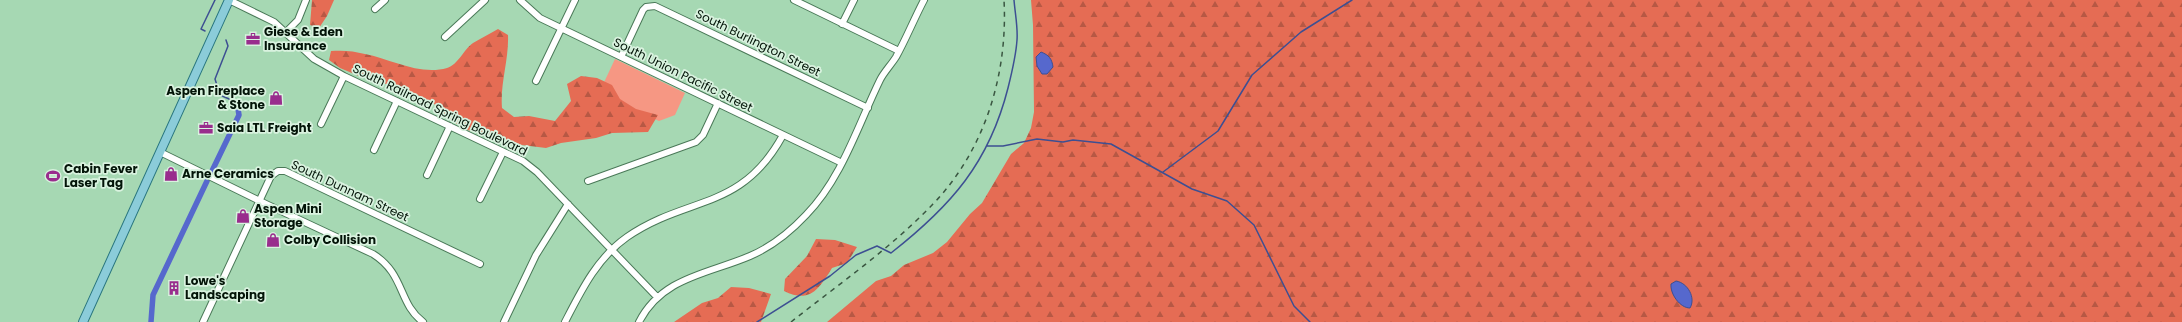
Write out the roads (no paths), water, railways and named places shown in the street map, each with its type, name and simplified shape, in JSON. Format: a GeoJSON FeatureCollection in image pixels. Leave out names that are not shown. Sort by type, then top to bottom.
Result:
{"type":"FeatureCollection","features":[{"type":"Feature","properties":{"kind":"main road"},"geometry":{"type":"LineString","coordinates":[[83,322],[229,0]]}},
{"type":"Feature","properties":{"kind":"street","name":"South Railroad Spring Boulevard"},"geometry":{"type":"LineString","coordinates":[[229,0],[274,22],[314,59],[344,76],[450,126],[531,167],[657,297]]}},
{"type":"Feature","properties":{"kind":"street"},"geometry":{"type":"LineString","coordinates":[[286,32],[298,20],[306,0]]}},
{"type":"Feature","properties":{"kind":"street"},"geometry":{"type":"LineString","coordinates":[[375,9],[385,0]]}},
{"type":"Feature","properties":{"kind":"street"},"geometry":{"type":"LineString","coordinates":[[444,36],[485,0]]}},
{"type":"Feature","properties":{"kind":"street","name":"South Union Pacific Street"},"geometry":{"type":"LineString","coordinates":[[520,0],[540,18],[842,163]]}},
{"type":"Feature","properties":{"kind":"street"},"geometry":{"type":"LineString","coordinates":[[536,81],[575,0]]}},
{"type":"Feature","properties":{"kind":"street"},"geometry":{"type":"LineString","coordinates":[[794,0],[899,51]]}},
{"type":"Feature","properties":{"kind":"street"},"geometry":{"type":"LineString","coordinates":[[842,24],[854,0]]}},
{"type":"Feature","properties":{"kind":"street"},"geometry":{"type":"LineString","coordinates":[[639,322],[657,297],[674,284],[751,255],[789,231],[822,197],[842,163],[881,78],[899,51],[924,0]]}},
{"type":"Feature","properties":{"kind":"street","name":"South Burlington Street"},"geometry":{"type":"LineString","coordinates":[[621,57],[643,10],[646,6],[655,6],[868,108]]}},
{"type":"Feature","properties":{"kind":"street"},"geometry":{"type":"LineString","coordinates":[[321,124],[344,76]]}},
{"type":"Feature","properties":{"kind":"street"},"geometry":{"type":"LineString","coordinates":[[374,150],[397,101]]}},
{"type":"Feature","properties":{"kind":"street"},"geometry":{"type":"LineString","coordinates":[[588,181],[696,142],[704,135],[718,104]]}},
{"type":"Feature","properties":{"kind":"street"},"geometry":{"type":"LineString","coordinates":[[427,175],[450,126]]}},
{"type":"Feature","properties":{"kind":"street"},"geometry":{"type":"LineString","coordinates":[[565,322],[587,281],[612,250],[644,226],[723,196],[742,185],[764,165],[783,135]]}},
{"type":"Feature","properties":{"kind":"street"},"geometry":{"type":"LineString","coordinates":[[160,152],[259,201],[364,249],[383,260],[394,273],[414,316],[423,322]]}},
{"type":"Feature","properties":{"kind":"street"},"geometry":{"type":"LineString","coordinates":[[480,199],[503,152]]}},
{"type":"Feature","properties":{"kind":"street","name":"South Dunnam Street"},"geometry":{"type":"LineString","coordinates":[[203,322],[271,176],[278,171],[285,171],[480,264]]}},
{"type":"Feature","properties":{"kind":"street"},"geometry":{"type":"LineString","coordinates":[[504,322],[536,256],[568,204]]}},
{"type":"Feature","properties":{"kind":"water"},"geometry":{"type":"Polygon","coordinates":[[[1041,52],[1048,56],[1053,64],[1053,67],[1047,74],[1042,74],[1037,66],[1036,57],[1041,52]]]}},
{"type":"Feature","properties":{"kind":"water"},"geometry":{"type":"Polygon","coordinates":[[[1676,281],[1684,285],[1690,292],[1692,304],[1690,308],[1683,306],[1676,300],[1672,292],[1671,284],[1676,281]]]}},
{"type":"Feature","properties":{"kind":"waterway"},"geometry":{"type":"LineString","coordinates":[[205,31],[201,29],[215,0]]}},
{"type":"Feature","properties":{"kind":"waterway"},"geometry":{"type":"LineString","coordinates":[[757,322],[830,276],[856,255],[877,246],[891,253],[932,218],[965,181],[990,139],[1000,115],[1008,88],[1015,58],[1017,40],[1014,0]]}},
{"type":"Feature","properties":{"kind":"waterway"},"geometry":{"type":"LineString","coordinates":[[1163,172],[1218,131],[1252,75],[1301,32],[1352,0]]}},
{"type":"Feature","properties":{"kind":"waterway"},"geometry":{"type":"LineString","coordinates":[[226,40],[228,46],[215,79],[220,95],[236,102],[235,107]]}},
{"type":"Feature","properties":{"kind":"waterway"},"geometry":{"type":"LineString","coordinates":[[212,171],[239,115],[238,109],[235,107]]}},
{"type":"Feature","properties":{"kind":"waterway"},"geometry":{"type":"LineString","coordinates":[[987,146],[1003,146],[1037,139],[1063,142],[1073,140],[1111,144],[1192,189],[1227,201],[1254,225],[1294,306],[1310,322]]}},
{"type":"Feature","properties":{"kind":"waterway"},"geometry":{"type":"LineString","coordinates":[[151,322],[153,295],[207,181]]}},
{"type":"Feature","properties":{"kind":"railway"},"geometry":{"type":"LineString","coordinates":[[791,322],[900,236],[933,204],[951,183],[967,160],[990,110],[997,83],[1002,56],[1004,0]]}},
{"type":"Feature","properties":{"kind":"place","name":"Giese & Eden Insurance"},"geometry":{"type":"Point","coordinates":[253,39]}},
{"type":"Feature","properties":{"kind":"place","name":"Aspen Fireplace & Stone"},"geometry":{"type":"Point","coordinates":[276,98]}},
{"type":"Feature","properties":{"kind":"place","name":"Saia LTL Freight"},"geometry":{"type":"Point","coordinates":[206,128]}},
{"type":"Feature","properties":{"kind":"place","name":"Arne Ceramics"},"geometry":{"type":"Point","coordinates":[171,174]}},
{"type":"Feature","properties":{"kind":"place","name":"Cabin Fever Laser Tag"},"geometry":{"type":"Point","coordinates":[53,176]}},
{"type":"Feature","properties":{"kind":"place","name":"Aspen Mini Storage"},"geometry":{"type":"Point","coordinates":[243,216]}},
{"type":"Feature","properties":{"kind":"place","name":"Colby Collision"},"geometry":{"type":"Point","coordinates":[273,240]}},
{"type":"Feature","properties":{"kind":"place","name":"Lowe's Landscaping"},"geometry":{"type":"Point","coordinates":[174,288]}}]}
